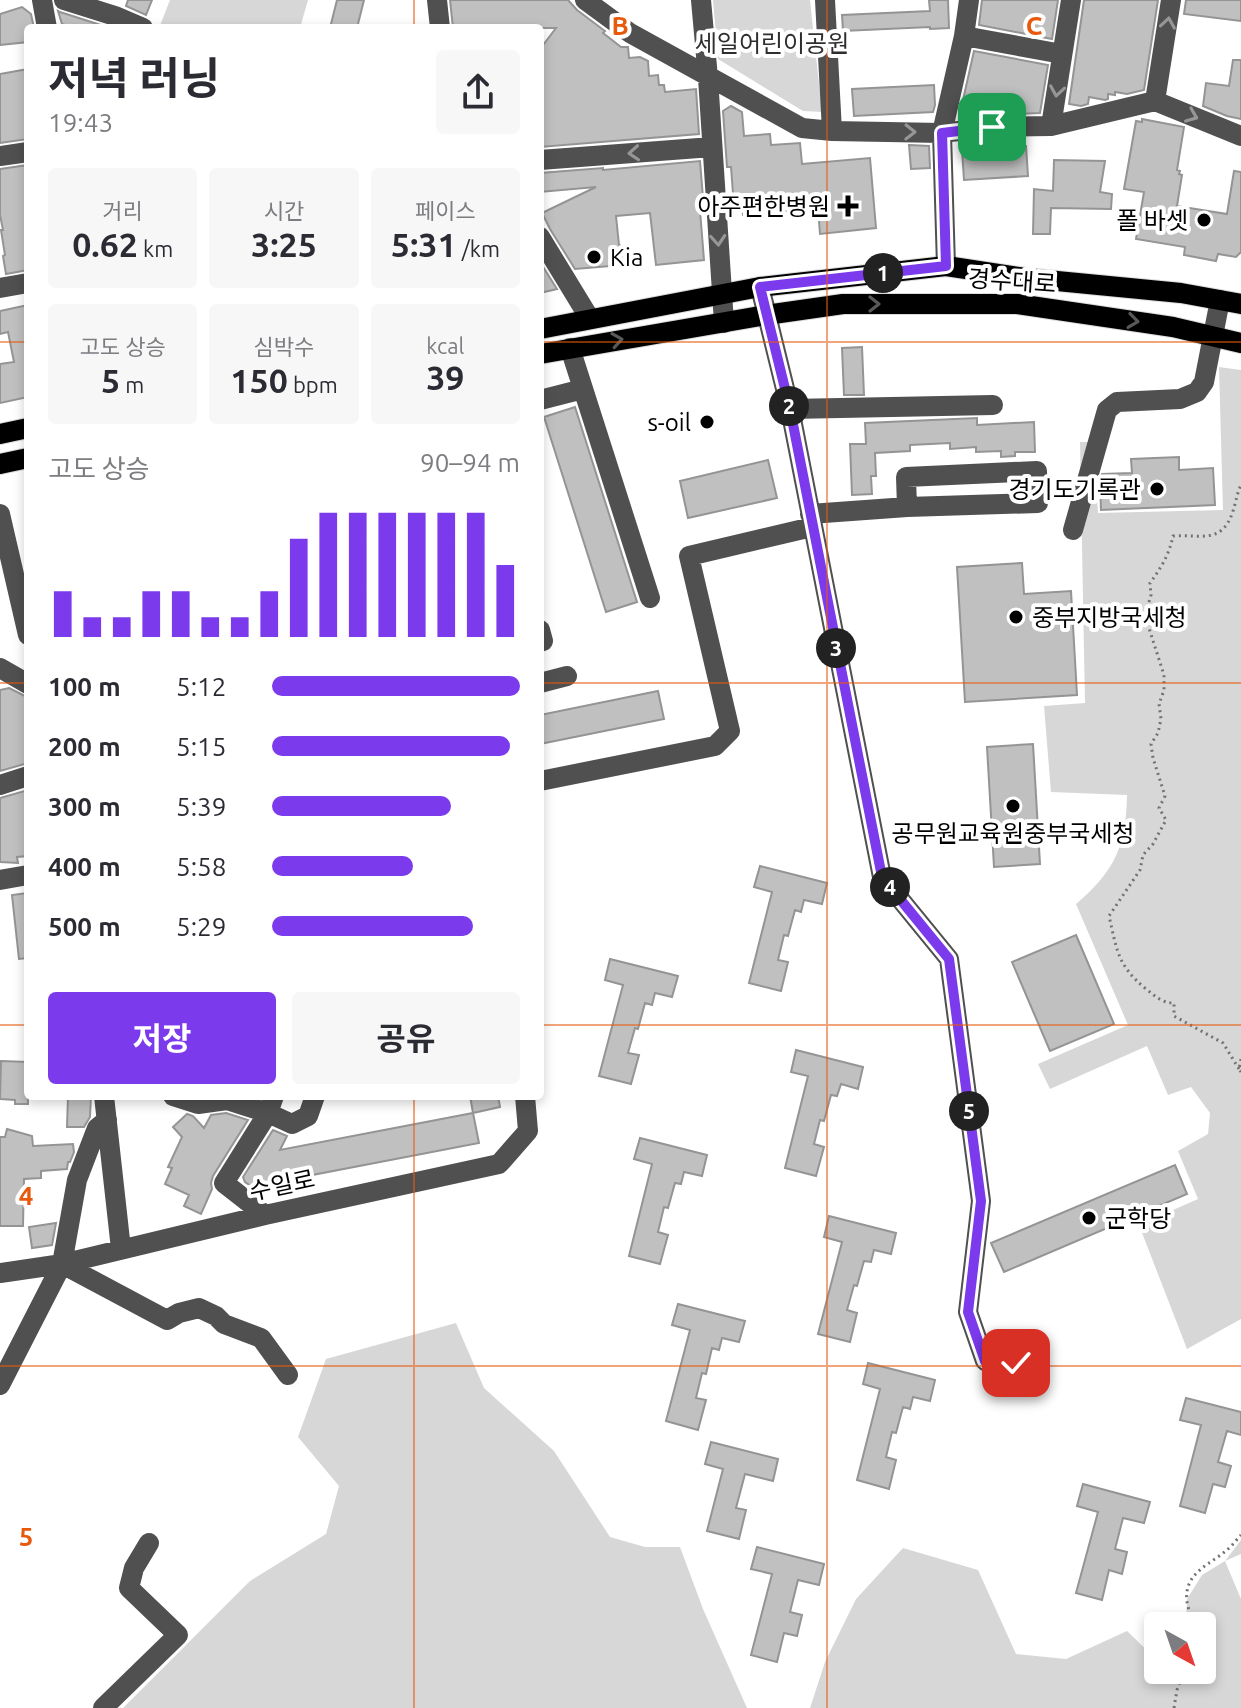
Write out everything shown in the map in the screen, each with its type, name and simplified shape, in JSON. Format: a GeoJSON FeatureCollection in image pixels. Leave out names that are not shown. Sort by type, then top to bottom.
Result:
{"type":"FeatureCollection","features":[{"type":"Feature","properties":{"kind":"main road","name":"경수대로"},"geometry":{"type":"LineString","coordinates":[[544,328],[760,287],[946,266],[1026,278],[1181,293],[1241,304]]}},
{"type":"Feature","properties":{"kind":"main road","name":"경수대로"},"geometry":{"type":"LineString","coordinates":[[544,353],[843,304],[1017,304],[1173,327],[1241,343]]}},
{"type":"Feature","properties":{"kind":"main road"},"geometry":{"type":"LineString","coordinates":[[651,308],[655,334]]}},
{"type":"Feature","properties":{"kind":"main road"},"geometry":{"type":"LineString","coordinates":[[0,434],[24,429]]}},
{"type":"Feature","properties":{"kind":"main road"},"geometry":{"type":"LineString","coordinates":[[0,464],[24,459]]}},
{"type":"Feature","properties":{"kind":"street"},"geometry":{"type":"LineString","coordinates":[[42,0],[46,24]]}},
{"type":"Feature","properties":{"kind":"street"},"geometry":{"type":"LineString","coordinates":[[64,0],[114,8],[137,24]]}},
{"type":"Feature","properties":{"kind":"street"},"geometry":{"type":"LineString","coordinates":[[437,0],[440,24]]}},
{"type":"Feature","properties":{"kind":"street"},"geometry":{"type":"LineString","coordinates":[[585,0],[630,33],[802,128],[942,133],[992,127],[1051,126],[1155,101],[1241,136]]}},
{"type":"Feature","properties":{"kind":"street"},"geometry":{"type":"LineString","coordinates":[[701,0],[724,323]]}},
{"type":"Feature","properties":{"kind":"street"},"geometry":{"type":"LineString","coordinates":[[825,0],[832,131]]}},
{"type":"Feature","properties":{"kind":"street","name":"경수대로"},"geometry":{"type":"LineString","coordinates":[[946,266],[942,133],[969,0]]}},
{"type":"Feature","properties":{"kind":"street"},"geometry":{"type":"LineString","coordinates":[[1051,126],[1071,0]]}},
{"type":"Feature","properties":{"kind":"street"},"geometry":{"type":"LineString","coordinates":[[1155,101],[1171,0]]}},
{"type":"Feature","properties":{"kind":"street"},"geometry":{"type":"LineString","coordinates":[[964,36],[1062,54]]}},
{"type":"Feature","properties":{"kind":"street"},"geometry":{"type":"LineString","coordinates":[[544,160],[712,147]]}},
{"type":"Feature","properties":{"kind":"street"},"geometry":{"type":"LineString","coordinates":[[0,156],[24,153]]}},
{"type":"Feature","properties":{"kind":"street"},"geometry":{"type":"LineString","coordinates":[[544,244],[590,319]]}},
{"type":"Feature","properties":{"kind":"street"},"geometry":{"type":"LineString","coordinates":[[1,282],[24,283]]}},
{"type":"Feature","properties":{"kind":"street"},"geometry":{"type":"LineString","coordinates":[[760,287],[790,409],[882,877],[949,959],[981,1201],[968,1312],[985,1361],[1002,1370],[1016,1363]]}},
{"type":"Feature","properties":{"kind":"street"},"geometry":{"type":"LineString","coordinates":[[1073,530],[1107,410],[1117,402],[1180,399],[1197,392],[1204,382],[1220,300]]}},
{"type":"Feature","properties":{"kind":"street"},"geometry":{"type":"LineString","coordinates":[[570,348],[650,598]]}},
{"type":"Feature","properties":{"kind":"street"},"geometry":{"type":"LineString","coordinates":[[544,399],[583,389]]}},
{"type":"Feature","properties":{"kind":"street"},"geometry":{"type":"LineString","coordinates":[[790,409],[993,405]]}},
{"type":"Feature","properties":{"kind":"street"},"geometry":{"type":"LineString","coordinates":[[544,780],[715,746],[730,731],[689,556],[811,521],[907,507],[1038,503],[1037,471],[906,477],[907,507]]}},
{"type":"Feature","properties":{"kind":"street"},"geometry":{"type":"LineString","coordinates":[[0,514],[24,618]]}},
{"type":"Feature","properties":{"kind":"street"},"geometry":{"type":"LineString","coordinates":[[0,668],[24,682]]}},
{"type":"Feature","properties":{"kind":"street"},"geometry":{"type":"LineString","coordinates":[[544,682],[567,676]]}},
{"type":"Feature","properties":{"kind":"street"},"geometry":{"type":"LineString","coordinates":[[0,785],[24,777]]}},
{"type":"Feature","properties":{"kind":"street"},"geometry":{"type":"LineString","coordinates":[[0,880],[24,876]]}},
{"type":"Feature","properties":{"kind":"street"},"geometry":{"type":"LineString","coordinates":[[104,1100],[121,1249]]}},
{"type":"Feature","properties":{"kind":"street"},"geometry":{"type":"LineString","coordinates":[[199,1100],[271,1104],[292,1124],[308,1116],[314,1100]]}},
{"type":"Feature","properties":{"kind":"street","name":"수일로"},"geometry":{"type":"LineString","coordinates":[[0,1273],[62,1264],[265,1215],[499,1164],[528,1131],[525,1100]]}},
{"type":"Feature","properties":{"kind":"street"},"geometry":{"type":"LineString","coordinates":[[265,1215],[224,1183],[271,1104]]}},
{"type":"Feature","properties":{"kind":"street"},"geometry":{"type":"LineString","coordinates":[[0,1385],[62,1264],[77,1180],[97,1128],[107,1120]]}},
{"type":"Feature","properties":{"kind":"street"},"geometry":{"type":"LineString","coordinates":[[62,1264],[167,1320],[199,1308],[216,1316],[224,1324],[261,1338],[288,1375]]}},
{"type":"Feature","properties":{"kind":"street"},"geometry":{"type":"LineString","coordinates":[[103,1708],[178,1635],[129,1588],[134,1568],[149,1543]]}},
{"type":"Feature","properties":{"kind":"path"},"geometry":{"type":"LineString","coordinates":[[1240,1070],[1223,1043],[1174,1016],[1174,1003],[1164,1003],[1133,979],[1118,957],[1109,916],[1140,870],[1143,855],[1166,820],[1159,808],[1165,796],[1151,744],[1158,733],[1161,719],[1159,704],[1164,690],[1164,675],[1147,622],[1150,583],[1164,563],[1173,536],[1213,536],[1224,527],[1232,515],[1241,485]]}},
{"type":"Feature","properties":{"kind":"path"},"geometry":{"type":"LineString","coordinates":[[1240,1070],[1241,1059]]}},
{"type":"Feature","properties":{"kind":"path"},"geometry":{"type":"LineString","coordinates":[[1190,1612],[1186,1600],[1195,1574],[1241,1535]]}},
{"type":"Feature","properties":{"kind":"path"},"geometry":{"type":"LineString","coordinates":[[1174,1708],[1179,1684]]}},
{"type":"Feature","properties":{"kind":"green space"},"geometry":{"type":"Polygon","coordinates":[[[170,0],[308,0],[301,24],[161,24],[170,0]]]}},
{"type":"Feature","properties":{"kind":"green space","name":"세일어린이공원"},"geometry":{"type":"Polygon","coordinates":[[[713,0],[810,0],[822,112],[803,111],[718,59],[713,0]]]}},
{"type":"Feature","properties":{"kind":"green space"},"geometry":{"type":"Polygon","coordinates":[[[1219,367],[1241,370],[1241,1319],[1187,1349],[1139,1225],[1198,1199],[1178,1151],[1208,1134],[1210,1113],[1191,1087],[1168,1095],[1147,1046],[1050,1089],[1038,1064],[1128,1025],[1076,904],[1100,880],[1116,856],[1124,829],[1127,795],[1051,792],[1044,706],[1085,703],[1080,442],[1093,442],[1098,513],[1223,510],[1219,367]]]}},
{"type":"Feature","properties":{"kind":"green space"},"geometry":{"type":"Polygon","coordinates":[[[456,1323],[484,1388],[554,1451],[610,1537],[645,1547],[680,1547],[703,1609],[747,1708],[123,1708],[250,1581],[326,1534],[339,1486],[298,1437],[326,1359],[456,1323]]]}},
{"type":"Feature","properties":{"kind":"green space"},"geometry":{"type":"Polygon","coordinates":[[[1241,1540],[1241,1554],[1225,1561],[1241,1540]]]}},
{"type":"Feature","properties":{"kind":"green space"},"geometry":{"type":"Polygon","coordinates":[[[903,1548],[978,1570],[1016,1654],[1066,1659],[1127,1631],[1144,1647],[1144,1684],[1216,1684],[1216,1612],[1187,1612],[1187,1599],[1202,1575],[1225,1561],[1241,1599],[1241,1708],[810,1708],[825,1662],[856,1599],[903,1548]]]}},
{"type":"Feature","properties":{"kind":"building"},"geometry":{"type":"Polygon","coordinates":[[[128,0],[152,0],[146,15],[126,6],[128,0]]]}},
{"type":"Feature","properties":{"kind":"building"},"geometry":{"type":"Polygon","coordinates":[[[337,0],[364,0],[358,24],[331,24],[337,0]]]}},
{"type":"Feature","properties":{"kind":"building"},"geometry":{"type":"Polygon","coordinates":[[[450,0],[568,0],[605,31],[603,33],[621,47],[628,47],[629,58],[640,57],[648,61],[649,76],[658,75],[659,85],[664,85],[665,92],[696,89],[699,134],[544,147],[544,44],[556,28],[544,28],[544,24],[453,24],[450,0]]]}},
{"type":"Feature","properties":{"kind":"building"},"geometry":{"type":"Polygon","coordinates":[[[929,0],[948,0],[949,28],[843,31],[842,15],[930,11],[929,0]]]}},
{"type":"Feature","properties":{"kind":"building"},"geometry":{"type":"Polygon","coordinates":[[[982,0],[1058,0],[1052,39],[979,25],[982,0]]]}},
{"type":"Feature","properties":{"kind":"building"},"geometry":{"type":"Polygon","coordinates":[[[1084,0],[1158,0],[1144,90],[1127,94],[1115,92],[1115,95],[1108,94],[1105,100],[1089,97],[1088,104],[1081,106],[1069,104],[1084,0]]]}},
{"type":"Feature","properties":{"kind":"building"},"geometry":{"type":"Polygon","coordinates":[[[1186,0],[1241,0],[1241,21],[1184,14],[1186,0]]]}},
{"type":"Feature","properties":{"kind":"building"},"geometry":{"type":"Polygon","coordinates":[[[22,7],[31,14],[33,24],[24,24],[24,42],[0,45],[0,14],[22,7]]]}},
{"type":"Feature","properties":{"kind":"building"},"geometry":{"type":"Polygon","coordinates":[[[58,11],[98,24],[62,24],[58,11]]]}},
{"type":"Feature","properties":{"kind":"building"},"geometry":{"type":"Polygon","coordinates":[[[974,51],[1048,65],[1040,113],[1013,114],[983,109],[982,115],[963,117],[960,114],[974,51]]]}},
{"type":"Feature","properties":{"kind":"building"},"geometry":{"type":"Polygon","coordinates":[[[1233,60],[1241,60],[1241,119],[1203,106],[1206,83],[1229,86],[1233,60]]]}},
{"type":"Feature","properties":{"kind":"building"},"geometry":{"type":"Polygon","coordinates":[[[24,70],[24,140],[0,143],[0,74],[24,70]]]}},
{"type":"Feature","properties":{"kind":"building"},"geometry":{"type":"Polygon","coordinates":[[[934,85],[933,112],[854,116],[852,89],[934,85]]]}},
{"type":"Feature","properties":{"kind":"building"},"geometry":{"type":"Polygon","coordinates":[[[731,106],[742,112],[744,136],[770,134],[771,145],[800,143],[802,164],[870,158],[876,228],[820,234],[818,208],[743,215],[742,207],[734,207],[731,167],[727,167],[723,111],[731,106]]]}},
{"type":"Feature","properties":{"kind":"building"},"geometry":{"type":"Polygon","coordinates":[[[1142,119],[1184,127],[1177,170],[1182,175],[1177,206],[1227,214],[1234,171],[1241,172],[1241,252],[1236,257],[1218,254],[1216,261],[1184,255],[1185,247],[1136,239],[1144,192],[1124,189],[1136,121],[1142,122],[1142,119]]]}},
{"type":"Feature","properties":{"kind":"building"},"geometry":{"type":"Polygon","coordinates":[[[909,145],[929,146],[930,168],[911,169],[909,145]]]}},
{"type":"Feature","properties":{"kind":"building"},"geometry":{"type":"Polygon","coordinates":[[[1026,146],[1028,176],[964,180],[962,150],[1026,146]]]}},
{"type":"Feature","properties":{"kind":"building"},"geometry":{"type":"Polygon","coordinates":[[[1054,160],[1105,161],[1100,192],[1112,194],[1111,209],[1051,208],[1050,234],[1033,234],[1034,189],[1053,191],[1054,160]]]}},
{"type":"Feature","properties":{"kind":"building"},"geometry":{"type":"Polygon","coordinates":[[[700,161],[703,198],[699,198],[704,260],[656,265],[650,213],[616,216],[622,265],[575,269],[550,229],[544,212],[596,187],[544,192],[544,173],[700,161]]]}},
{"type":"Feature","properties":{"kind":"building"},"geometry":{"type":"Polygon","coordinates":[[[24,166],[24,271],[6,274],[0,215],[0,169],[24,166]]]}},
{"type":"Feature","properties":{"kind":"building"},"geometry":{"type":"Polygon","coordinates":[[[544,268],[557,289],[544,292],[544,268]]]}},
{"type":"Feature","properties":{"kind":"building"},"geometry":{"type":"Polygon","coordinates":[[[24,306],[24,398],[0,403],[0,364],[14,362],[8,332],[0,334],[0,311],[24,306]]]}},
{"type":"Feature","properties":{"kind":"building"},"geometry":{"type":"Polygon","coordinates":[[[862,347],[864,395],[844,395],[842,348],[862,347]]]}},
{"type":"Feature","properties":{"kind":"building"},"geometry":{"type":"Polygon","coordinates":[[[575,407],[637,602],[606,612],[544,417],[575,407]]]}},
{"type":"Feature","properties":{"kind":"building"},"geometry":{"type":"Polygon","coordinates":[[[977,418],[977,425],[1034,422],[1035,452],[1015,452],[1015,456],[1001,457],[1001,451],[976,452],[976,447],[950,449],[950,443],[910,445],[910,451],[875,453],[876,476],[871,476],[872,494],[852,495],[850,444],[866,444],[865,423],[977,418]]]}},
{"type":"Feature","properties":{"kind":"building","name":"경기도기록관"},"geometry":{"type":"Polygon","coordinates":[[[1179,457],[1179,470],[1213,468],[1215,505],[1101,510],[1102,474],[1132,473],[1131,459],[1179,457]]]}},
{"type":"Feature","properties":{"kind":"building"},"geometry":{"type":"Polygon","coordinates":[[[768,460],[777,498],[688,518],[680,481],[768,460]]]}},
{"type":"Feature","properties":{"kind":"building","name":"중부지방국세청"},"geometry":{"type":"Polygon","coordinates":[[[1022,563],[1024,594],[1071,591],[1077,695],[965,702],[957,567],[1022,563]]]}},
{"type":"Feature","properties":{"kind":"building"},"geometry":{"type":"Polygon","coordinates":[[[9,688],[24,696],[24,764],[0,771],[0,690],[9,688]]]}},
{"type":"Feature","properties":{"kind":"building"},"geometry":{"type":"Polygon","coordinates":[[[658,691],[664,719],[544,743],[544,714],[658,691]]]}},
{"type":"Feature","properties":{"kind":"building","name":"공무원교육원중부국세청"},"geometry":{"type":"Polygon","coordinates":[[[1033,744],[1040,864],[994,867],[987,747],[1033,744]]]}},
{"type":"Feature","properties":{"kind":"building"},"geometry":{"type":"Polygon","coordinates":[[[24,791],[24,856],[17,857],[18,863],[0,862],[0,798],[24,791]]]}},
{"type":"Feature","properties":{"kind":"building"},"geometry":{"type":"Polygon","coordinates":[[[760,866],[827,883],[822,904],[804,900],[801,912],[795,910],[788,936],[784,935],[778,960],[788,962],[781,991],[749,983],[772,892],[754,887],[760,866]]]}},
{"type":"Feature","properties":{"kind":"building"},"geometry":{"type":"Polygon","coordinates":[[[24,894],[24,958],[19,959],[12,895],[24,894]]]}},
{"type":"Feature","properties":{"kind":"building"},"geometry":{"type":"Polygon","coordinates":[[[1076,935],[1114,1024],[1050,1051],[1012,962],[1076,935]]]}},
{"type":"Feature","properties":{"kind":"building"},"geometry":{"type":"Polygon","coordinates":[[[610,959],[678,976],[672,997],[655,993],[652,1005],[645,1003],[628,1053],[639,1055],[631,1084],[599,1076],[623,985],[605,980],[610,959]]]}},
{"type":"Feature","properties":{"kind":"building"},"geometry":{"type":"Polygon","coordinates":[[[796,1050],[863,1067],[858,1089],[841,1084],[837,1096],[831,1095],[824,1121],[820,1120],[814,1144],[824,1147],[816,1176],[785,1168],[808,1076],[791,1072],[796,1050]]]}},
{"type":"Feature","properties":{"kind":"building"},"geometry":{"type":"Polygon","coordinates":[[[1,1061],[24,1062],[24,1100],[28,1100],[28,1104],[0,1099],[1,1061]]]}},
{"type":"Feature","properties":{"kind":"building"},"geometry":{"type":"Polygon","coordinates":[[[68,1100],[91,1100],[90,1117],[84,1127],[67,1127],[68,1100]]]}},
{"type":"Feature","properties":{"kind":"building"},"geometry":{"type":"Polygon","coordinates":[[[471,1100],[499,1100],[500,1107],[473,1113],[471,1100]]]}},
{"type":"Feature","properties":{"kind":"building"},"geometry":{"type":"Polygon","coordinates":[[[226,1113],[248,1120],[213,1176],[212,1189],[201,1214],[184,1206],[189,1195],[165,1184],[172,1168],[168,1167],[182,1137],[173,1127],[187,1114],[204,1128],[211,1115],[226,1113]]]}},
{"type":"Feature","properties":{"kind":"building"},"geometry":{"type":"Polygon","coordinates":[[[473,1113],[479,1143],[297,1178],[288,1196],[258,1181],[254,1188],[243,1177],[273,1130],[287,1136],[280,1150],[473,1113]]]}},
{"type":"Feature","properties":{"kind":"building"},"geometry":{"type":"Polygon","coordinates":[[[7,1129],[32,1136],[33,1146],[73,1144],[74,1152],[67,1169],[41,1171],[41,1178],[24,1179],[23,1226],[0,1226],[0,1137],[5,1137],[7,1129]]]}},
{"type":"Feature","properties":{"kind":"building"},"geometry":{"type":"Polygon","coordinates":[[[640,1138],[707,1155],[702,1176],[684,1172],[681,1184],[675,1183],[668,1208],[664,1207],[658,1232],[668,1235],[660,1264],[629,1256],[652,1164],[634,1159],[640,1138]]]}},
{"type":"Feature","properties":{"kind":"building","name":"군학당"},"geometry":{"type":"Polygon","coordinates":[[[1175,1165],[1187,1194],[1004,1272],[991,1243],[1175,1165]]]}},
{"type":"Feature","properties":{"kind":"building"},"geometry":{"type":"Polygon","coordinates":[[[829,1216],[896,1233],[891,1254],[874,1250],[871,1262],[864,1261],[847,1310],[857,1313],[850,1342],[818,1334],[842,1242],[824,1237],[829,1216]]]}},
{"type":"Feature","properties":{"kind":"building"},"geometry":{"type":"Polygon","coordinates":[[[56,1223],[52,1245],[32,1248],[29,1227],[56,1223]]]}},
{"type":"Feature","properties":{"kind":"building"},"geometry":{"type":"Polygon","coordinates":[[[678,1304],[745,1321],[739,1342],[722,1338],[719,1350],[712,1348],[696,1398],[706,1400],[698,1430],[666,1421],[690,1330],[672,1325],[678,1304]]]}},
{"type":"Feature","properties":{"kind":"building"},"geometry":{"type":"Polygon","coordinates":[[[868,1363],[935,1380],[930,1401],[913,1397],[910,1409],[903,1407],[896,1433],[892,1432],[886,1457],[896,1460],[889,1489],[857,1480],[880,1389],[863,1384],[868,1363]]]}},
{"type":"Feature","properties":{"kind":"building"},"geometry":{"type":"Polygon","coordinates":[[[1186,1398],[1241,1412],[1241,1435],[1227,1431],[1218,1462],[1231,1466],[1225,1487],[1213,1484],[1205,1513],[1180,1506],[1201,1425],[1180,1420],[1186,1398]]]}},
{"type":"Feature","properties":{"kind":"building"},"geometry":{"type":"Polygon","coordinates":[[[711,1442],[778,1459],[773,1481],[745,1474],[736,1508],[746,1510],[739,1539],[707,1531],[723,1469],[705,1464],[711,1442]]]}},
{"type":"Feature","properties":{"kind":"building"},"geometry":{"type":"Polygon","coordinates":[[[1083,1484],[1150,1502],[1144,1523],[1123,1518],[1115,1549],[1127,1552],[1122,1574],[1109,1570],[1102,1600],[1076,1593],[1098,1512],[1077,1506],[1083,1484]]]}},
{"type":"Feature","properties":{"kind":"building"},"geometry":{"type":"Polygon","coordinates":[[[757,1547],[824,1564],[819,1585],[798,1580],[790,1612],[802,1615],[797,1636],[784,1633],[777,1662],[751,1655],[772,1574],[751,1569],[757,1547]]]}},
{"type":"Feature","properties":{"kind":"place","name":"아주편한병원"},"geometry":{"type":"Point","coordinates":[848,206]}},
{"type":"Feature","properties":{"kind":"place","name":"폴 바셋"},"geometry":{"type":"Point","coordinates":[1204,220]}},
{"type":"Feature","properties":{"kind":"place","name":"Kia"},"geometry":{"type":"Point","coordinates":[594,257]}},
{"type":"Feature","properties":{"kind":"place","name":"s-oil"},"geometry":{"type":"Point","coordinates":[707,422]}},
{"type":"Feature","properties":{"kind":"place","name":"경기도기록관"},"geometry":{"type":"Point","coordinates":[1157,489]}},
{"type":"Feature","properties":{"kind":"place","name":"중부지방국세청"},"geometry":{"type":"Point","coordinates":[1016,617]}},
{"type":"Feature","properties":{"kind":"place","name":"공무원교육원중부국세청"},"geometry":{"type":"Point","coordinates":[1013,806]}},
{"type":"Feature","properties":{"kind":"place","name":"군학당"},"geometry":{"type":"Point","coordinates":[1089,1218]}},
{"type":"Feature","properties":{"kind":"route"},"geometry":{"type":"LineString","coordinates":[[992,127],[942,133],[946,266],[760,287],[790,409],[882,877],[949,959],[981,1201],[968,1312],[985,1361],[1002,1370],[1016,1363]]}}]}
